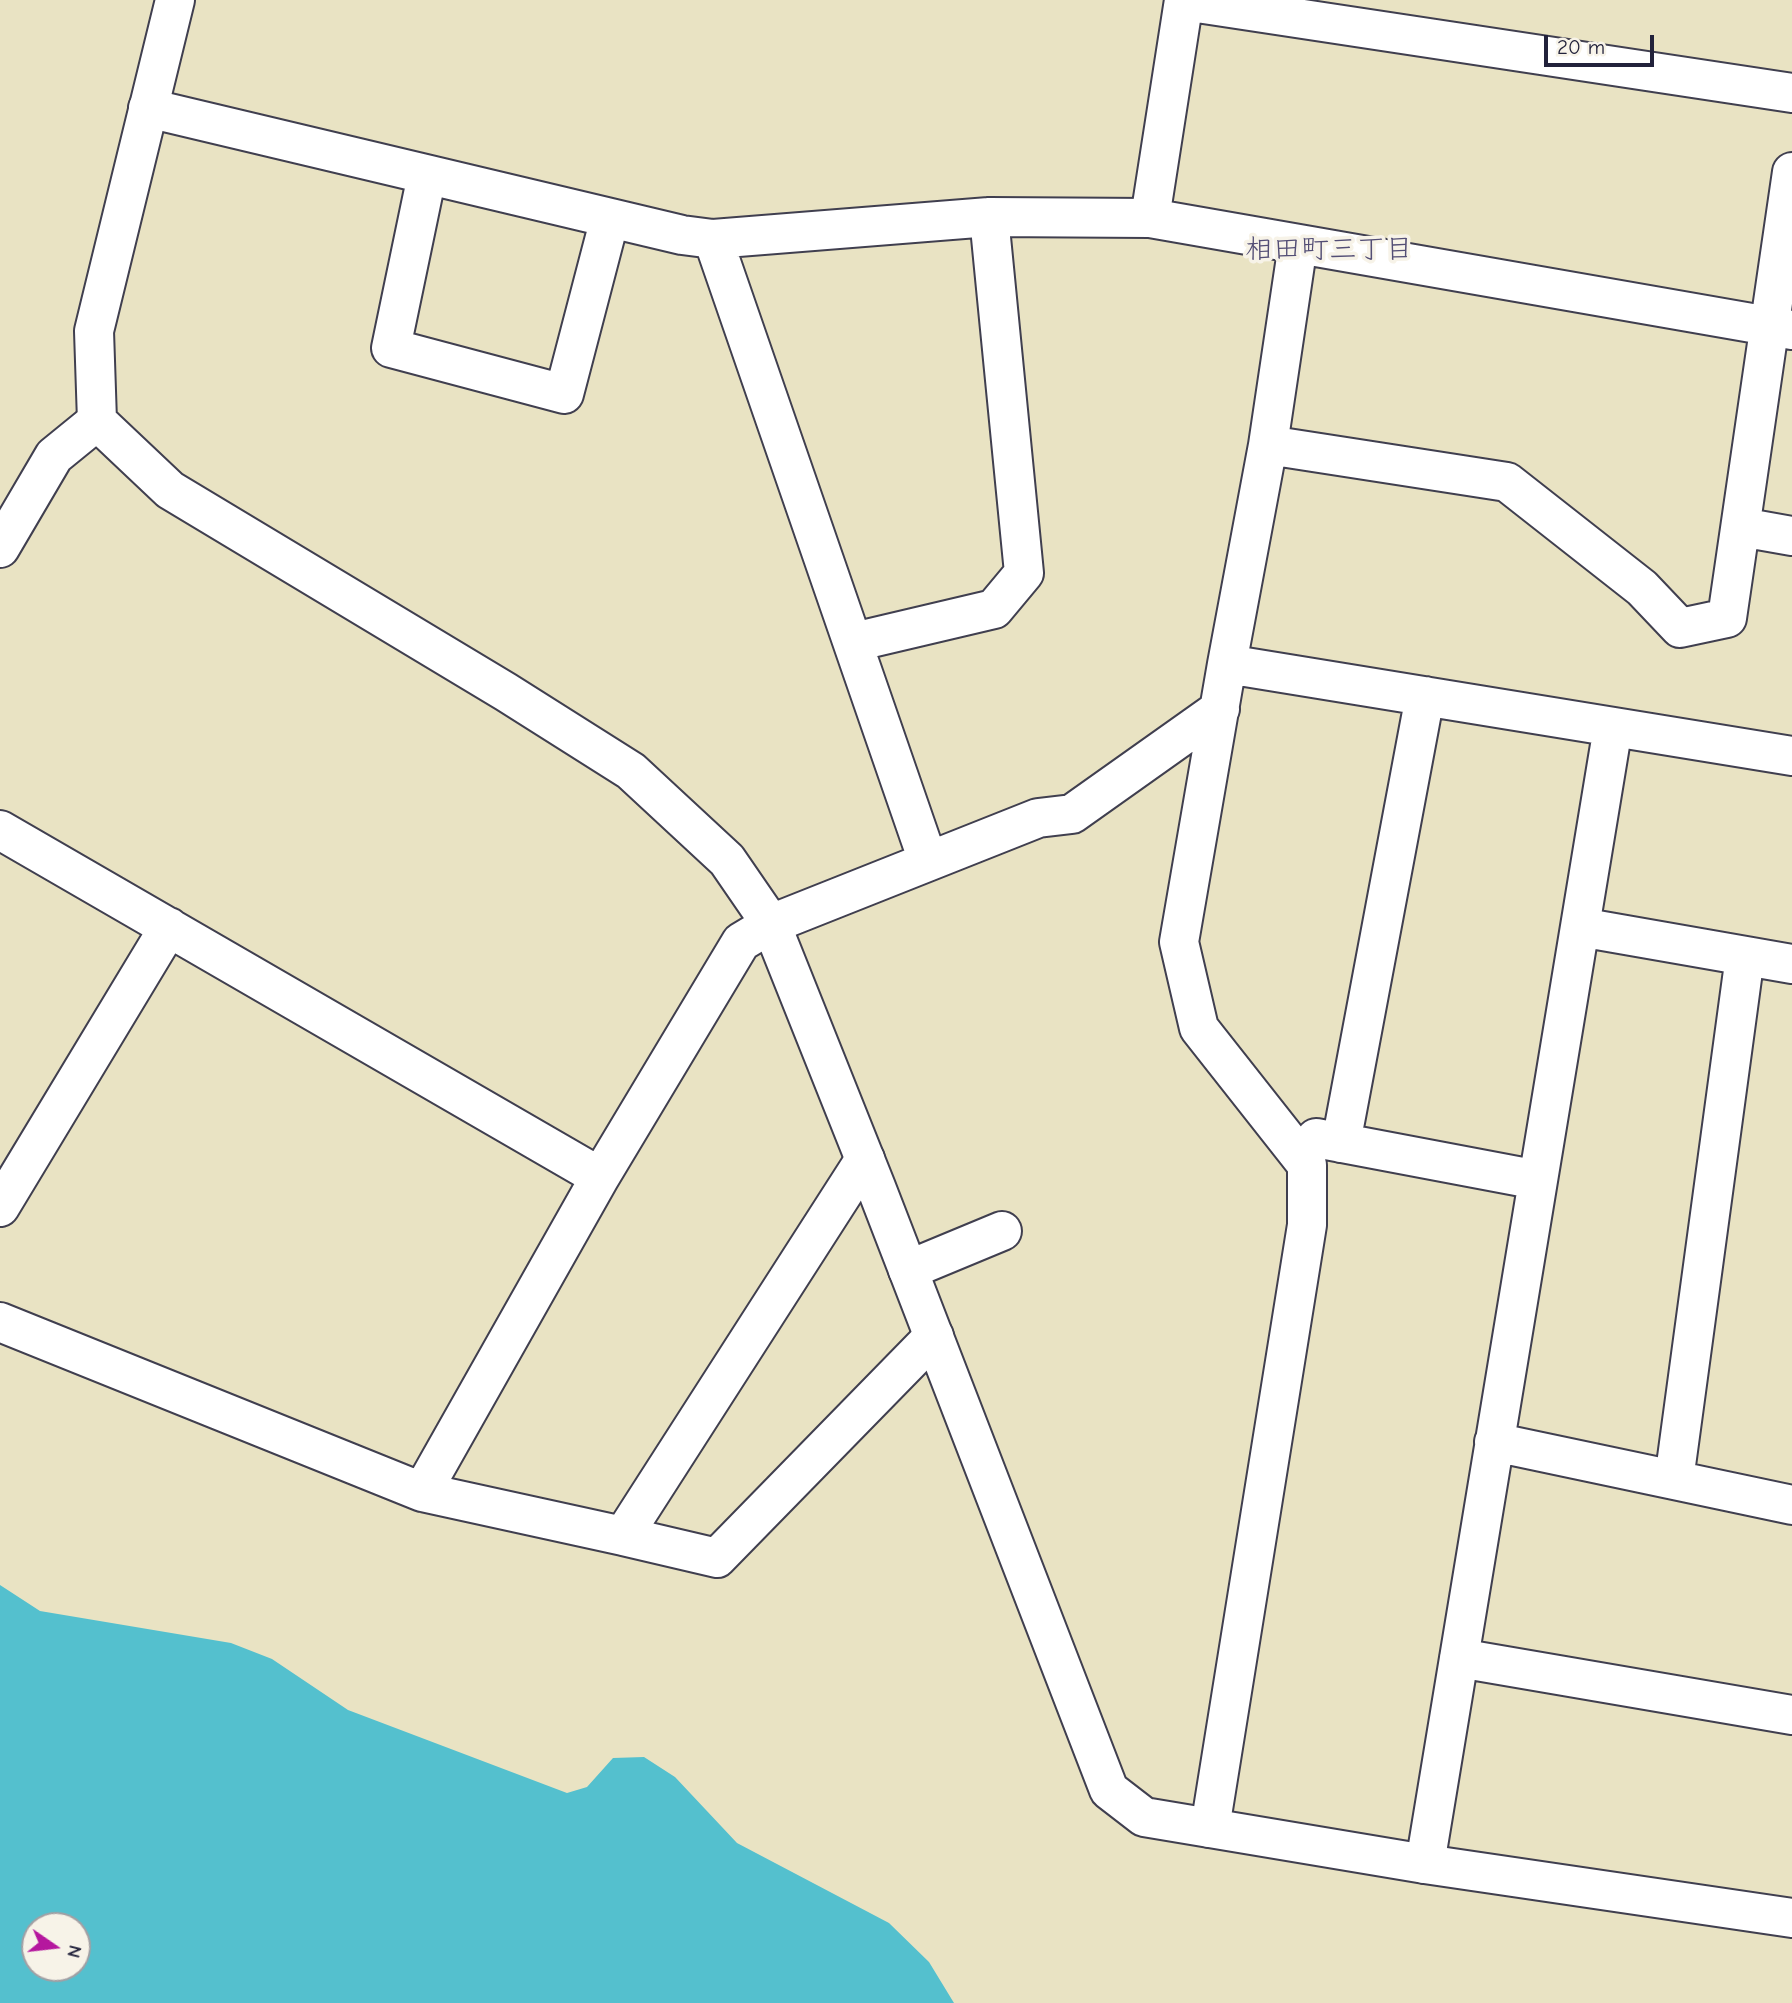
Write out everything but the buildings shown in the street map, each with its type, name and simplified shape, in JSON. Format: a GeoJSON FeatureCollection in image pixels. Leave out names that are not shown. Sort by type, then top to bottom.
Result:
{"type":"FeatureCollection","features":[{"type":"Feature","properties":{"kind":"street"},"geometry":{"type":"LineString","coordinates":[[175,0],[94,331],[97,421],[170,490],[506,692],[631,771],[727,860],[771,924],[865,1159],[1109,1790],[1144,1817],[1425,1864],[1792,1918]]}},
{"type":"Feature","properties":{"kind":"street"},"geometry":{"type":"LineString","coordinates":[[1150,218],[1184,1],[1792,93]]}},
{"type":"Feature","properties":{"kind":"street"},"geometry":{"type":"LineString","coordinates":[[148,108],[682,235],[713,239],[989,217],[1150,218],[1781,328]]}},
{"type":"Feature","properties":{"kind":"street"},"geometry":{"type":"LineString","coordinates":[[1268,445],[1507,482],[1642,589],[1680,628],[1727,618],[1741,527],[1781,328],[1792,172]]}},
{"type":"Feature","properties":{"kind":"street"},"geometry":{"type":"LineString","coordinates":[[427,175],[391,348],[564,394],[610,218]]}},
{"type":"Feature","properties":{"kind":"street"},"geometry":{"type":"LineString","coordinates":[[854,642],[994,610],[1024,573],[989,217]]}},
{"type":"Feature","properties":{"kind":"street"},"geometry":{"type":"LineString","coordinates":[[713,239],[928,861]]}},
{"type":"Feature","properties":{"kind":"street"},"geometry":{"type":"LineString","coordinates":[[1210,1828],[1307,1225],[1307,1165],[1199,1028],[1179,942],[1268,445],[1297,244]]}},
{"type":"Feature","properties":{"kind":"street"},"geometry":{"type":"LineString","coordinates":[[0,548],[54,456],[97,421]]}},
{"type":"Feature","properties":{"kind":"street"},"geometry":{"type":"LineString","coordinates":[[1741,527],[1792,536]]}},
{"type":"Feature","properties":{"kind":"street"},"geometry":{"type":"LineString","coordinates":[[1227,664],[1792,757]]}},
{"type":"Feature","properties":{"kind":"street"},"geometry":{"type":"LineString","coordinates":[[1341,1143],[1425,696]]}},
{"type":"Feature","properties":{"kind":"street"},"geometry":{"type":"LineString","coordinates":[[422,1492],[600,1177],[741,942],[771,924],[1038,818],[1072,814],[1220,709]]}},
{"type":"Feature","properties":{"kind":"street"},"geometry":{"type":"LineString","coordinates":[[1425,1864],[1612,727]]}},
{"type":"Feature","properties":{"kind":"street"},"geometry":{"type":"LineString","coordinates":[[0,830],[600,1177]]}},
{"type":"Feature","properties":{"kind":"street"},"geometry":{"type":"LineString","coordinates":[[0,1207],[169,927]]}},
{"type":"Feature","properties":{"kind":"street"},"geometry":{"type":"LineString","coordinates":[[1580,928],[1792,964]]}},
{"type":"Feature","properties":{"kind":"street"},"geometry":{"type":"LineString","coordinates":[[1674,1480],[1745,956]]}},
{"type":"Feature","properties":{"kind":"street"},"geometry":{"type":"LineString","coordinates":[[1281,1131],[1538,1180]]}},
{"type":"Feature","properties":{"kind":"street"},"geometry":{"type":"LineString","coordinates":[[623,1536],[865,1159]]}},
{"type":"Feature","properties":{"kind":"street"},"geometry":{"type":"LineString","coordinates":[[908,1270],[1002,1231]]}},
{"type":"Feature","properties":{"kind":"street"},"geometry":{"type":"LineString","coordinates":[[0,1322],[422,1492],[717,1558],[934,1336]]}},
{"type":"Feature","properties":{"kind":"street"},"geometry":{"type":"LineString","coordinates":[[1494,1443],[1792,1505]]}},
{"type":"Feature","properties":{"kind":"street"},"geometry":{"type":"LineString","coordinates":[[1459,1658],[1792,1715]]}},
{"type":"Feature","properties":{"kind":"water"},"geometry":{"type":"Polygon","coordinates":[[[0,1585],[40,1611],[231,1643],[272,1659],[348,1710],[567,1793],[587,1787],[613,1758],[644,1757],[675,1777],[737,1843],[889,1923],[929,1962],[954,2003],[0,2003],[0,1585]]]}},
{"type":"Feature","properties":{"kind":"district","name":"相田町三丁目"},"geometry":{"type":"Point","coordinates":[1329,250]}}]}
